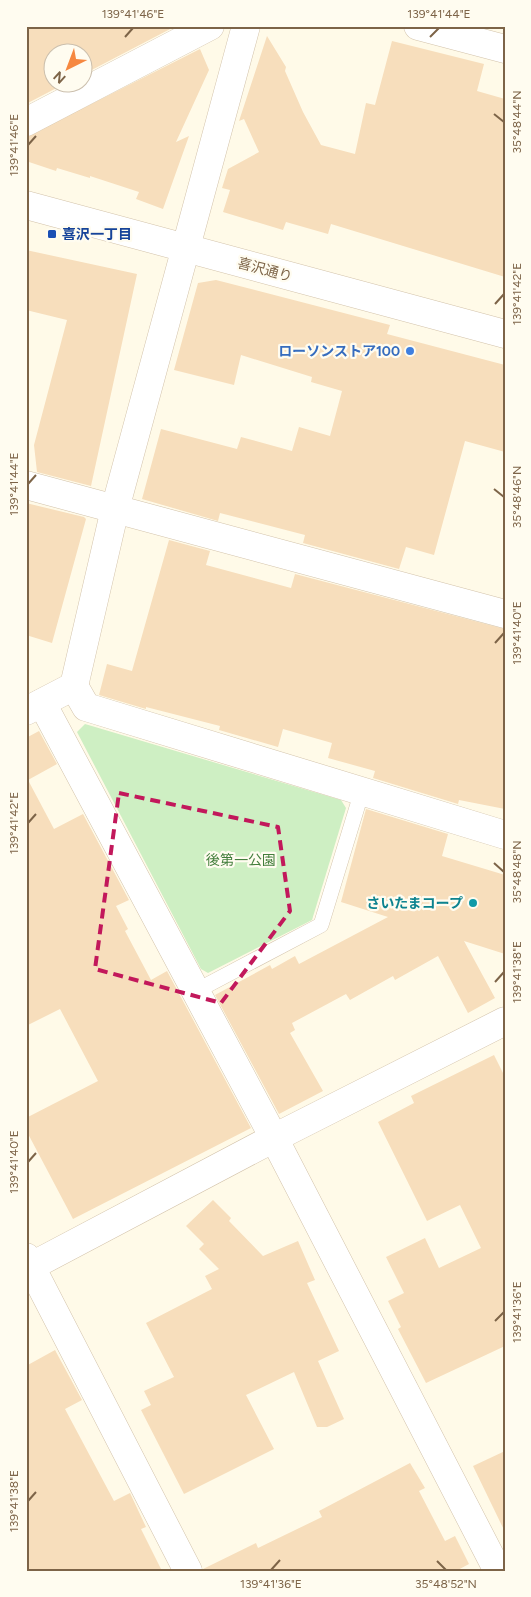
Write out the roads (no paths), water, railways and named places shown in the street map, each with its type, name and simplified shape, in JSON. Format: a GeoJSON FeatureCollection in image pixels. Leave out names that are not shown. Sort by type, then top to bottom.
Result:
{"type":"FeatureCollection","features":[{"type":"Feature","properties":{"kind":"street"},"geometry":{"type":"LineString","coordinates":[[26,122],[210,26]]}},
{"type":"Feature","properties":{"kind":"street"},"geometry":{"type":"LineString","coordinates":[[246,26],[115,509],[74,686],[86,707],[505,835]]}},
{"type":"Feature","properties":{"kind":"street"},"geometry":{"type":"LineString","coordinates":[[418,26],[505,49]]}},
{"type":"Feature","properties":{"kind":"street","name":"喜沢通り"},"geometry":{"type":"LineString","coordinates":[[26,205],[505,334]]}},
{"type":"Feature","properties":{"kind":"street"},"geometry":{"type":"LineString","coordinates":[[26,486],[505,614]]}},
{"type":"Feature","properties":{"kind":"street"},"geometry":{"type":"LineString","coordinates":[[74,686],[34,707],[196,991],[497,1568]]}},
{"type":"Feature","properties":{"kind":"street"},"geometry":{"type":"LineString","coordinates":[[188,1571],[28,1264],[505,1021]]}},
{"type":"Feature","properties":{"kind":"lane"},"geometry":{"type":"LineString","coordinates":[[196,991],[321,925],[362,791]]}},
{"type":"Feature","properties":{"kind":"place","name":"喜沢一丁目"},"geometry":{"type":"Point","coordinates":[52,234]}},
{"type":"Feature","properties":{"kind":"place","name":"ローソンストア100"},"geometry":{"type":"Point","coordinates":[410,351]}},
{"type":"Feature","properties":{"kind":"place","name":"さいたまコープ"},"geometry":{"type":"Point","coordinates":[473,903]}},
{"type":"Feature","properties":{"kind":"park label","name":"後第一公園"},"geometry":{"type":"Point","coordinates":[241,860]}}]}
